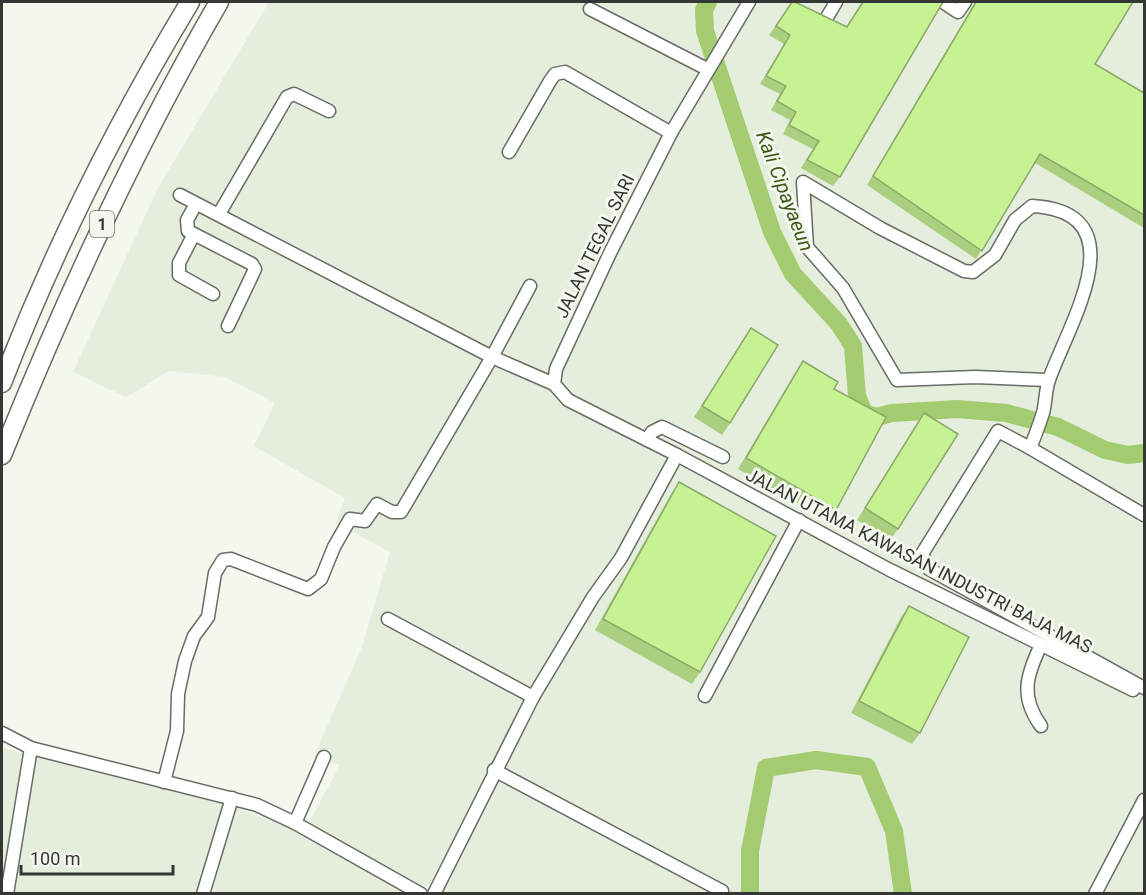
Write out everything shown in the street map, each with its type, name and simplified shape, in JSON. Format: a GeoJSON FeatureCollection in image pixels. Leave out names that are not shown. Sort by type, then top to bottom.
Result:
{"type":"FeatureCollection","features":[{"type":"Feature","properties":{"kind":"highway","name":"1"},"geometry":{"type":"LineString","coordinates":[[2,383],[21,333],[78,207],[159,54],[190,2]]}},
{"type":"Feature","properties":{"kind":"highway","name":"1"},"geometry":{"type":"LineString","coordinates":[[2,455],[48,342],[108,212],[173,81],[219,2]]}},
{"type":"Feature","properties":{"kind":"street"},"geometry":{"type":"LineString","coordinates":[[826,19],[837,2]]}},
{"type":"Feature","properties":{"kind":"street"},"geometry":{"type":"LineString","coordinates":[[944,2],[958,12],[965,2]]}},
{"type":"Feature","properties":{"kind":"street","name":"JALAN TEGAL SARI"},"geometry":{"type":"LineString","coordinates":[[554,384],[556,369],[610,253],[671,133],[745,7]]}},
{"type":"Feature","properties":{"kind":"street"},"geometry":{"type":"LineString","coordinates":[[590,9],[709,65]]}},
{"type":"Feature","properties":{"kind":"street"},"geometry":{"type":"LineString","coordinates":[[509,152],[550,81],[555,74],[565,72],[671,133]]}},
{"type":"Feature","properties":{"kind":"street"},"geometry":{"type":"LineString","coordinates":[[219,214],[287,97],[294,94],[329,111]]}},
{"type":"Feature","properties":{"kind":"street"},"geometry":{"type":"LineString","coordinates":[[1030,448],[1043,413],[1048,380],[1091,263],[1091,243],[1083,226],[1068,214],[1032,206],[1015,220],[995,255],[973,272],[964,271],[880,228],[802,182],[807,247],[843,288],[897,380],[975,377],[1048,380]]}},
{"type":"Feature","properties":{"kind":"street"},"geometry":{"type":"LineString","coordinates":[[180,195],[492,357],[554,384],[568,400],[677,455],[621,558],[592,597],[533,697],[494,770],[434,894]]}},
{"type":"Feature","properties":{"kind":"street"},"geometry":{"type":"LineString","coordinates":[[196,204],[187,220],[188,231],[247,261],[255,269],[228,326]]}},
{"type":"Feature","properties":{"kind":"street"},"geometry":{"type":"LineString","coordinates":[[194,234],[180,264],[179,275],[213,294]]}},
{"type":"Feature","properties":{"kind":"street"},"geometry":{"type":"LineString","coordinates":[[164,782],[177,731],[178,694],[185,661],[194,636],[208,617],[215,573],[223,560],[231,560],[308,589],[317,584],[350,519],[365,521],[376,504],[392,512],[401,512],[492,357],[530,286]]}},
{"type":"Feature","properties":{"kind":"street"},"geometry":{"type":"LineString","coordinates":[[647,440],[652,432],[662,427],[723,457]]}},
{"type":"Feature","properties":{"kind":"street"},"geometry":{"type":"LineString","coordinates":[[1144,515],[998,431],[922,554],[928,570],[1144,688]]}},
{"type":"Feature","properties":{"kind":"street","name":"JALAN UTAMA KAWASAN INDUSTRI BAJA MAS"},"geometry":{"type":"LineString","coordinates":[[677,455],[888,569],[1144,696]]}},
{"type":"Feature","properties":{"kind":"street"},"geometry":{"type":"LineString","coordinates":[[705,696],[799,520]]}},
{"type":"Feature","properties":{"kind":"street"},"geometry":{"type":"LineString","coordinates":[[388,619],[533,697]]}},
{"type":"Feature","properties":{"kind":"street"},"geometry":{"type":"LineString","coordinates":[[1041,645],[1029,670],[1028,701],[1031,712],[1041,726]]}},
{"type":"Feature","properties":{"kind":"street"},"geometry":{"type":"LineString","coordinates":[[2,733],[31,748],[257,805],[295,823],[421,894]]}},
{"type":"Feature","properties":{"kind":"street"},"geometry":{"type":"LineString","coordinates":[[7,894],[31,748]]}},
{"type":"Feature","properties":{"kind":"street"},"geometry":{"type":"LineString","coordinates":[[295,823],[324,757]]}},
{"type":"Feature","properties":{"kind":"street"},"geometry":{"type":"LineString","coordinates":[[494,770],[722,891]]}},
{"type":"Feature","properties":{"kind":"street"},"geometry":{"type":"LineString","coordinates":[[203,894],[232,798]]}},
{"type":"Feature","properties":{"kind":"street"},"geometry":{"type":"LineString","coordinates":[[1095,894],[1144,800]]}},
{"type":"Feature","properties":{"kind":"shaded area"},"geometry":{"type":"Polygon","coordinates":[[[269,2],[1144,2],[1144,893],[2,893],[2,748],[233,807],[304,832],[340,765],[313,758],[362,647],[390,552],[336,523],[345,498],[254,446],[275,403],[225,377],[169,371],[126,397],[73,372],[158,188],[269,2]]]}},
{"type":"Feature","properties":{"kind":"building"},"geometry":{"type":"Polygon","coordinates":[[[792,2],[847,27],[863,2],[943,2],[840,177],[807,160],[819,141],[789,125],[796,112],[777,101],[786,86],[766,76],[790,35],[776,26],[792,2]]]}},
{"type":"Feature","properties":{"kind":"building"},"geometry":{"type":"Polygon","coordinates":[[[976,2],[1133,2],[1095,64],[1144,93],[1144,215],[1040,154],[982,251],[873,176],[976,2]]]}},
{"type":"Feature","properties":{"kind":"building"},"geometry":{"type":"Polygon","coordinates":[[[751,328],[778,345],[730,423],[702,406],[751,328]]]}},
{"type":"Feature","properties":{"kind":"building"},"geometry":{"type":"Polygon","coordinates":[[[803,361],[838,382],[834,389],[886,417],[836,510],[746,458],[803,361]]]}},
{"type":"Feature","properties":{"kind":"building"},"geometry":{"type":"Polygon","coordinates":[[[924,413],[958,434],[898,529],[865,508],[924,413]]]}},
{"type":"Feature","properties":{"kind":"building"},"geometry":{"type":"Polygon","coordinates":[[[679,482],[776,536],[700,672],[603,619],[679,482]]]}},
{"type":"Feature","properties":{"kind":"building"},"geometry":{"type":"Polygon","coordinates":[[[909,606],[969,637],[920,733],[859,701],[909,606]]]}},
{"type":"Feature","properties":{"kind":"waterway","name":"Kali Cipayaeun"},"geometry":{"type":"LineString","coordinates":[[708,2],[704,10],[705,31],[772,232],[793,274],[839,324],[853,346],[857,396],[864,413],[877,417],[892,413],[957,409],[1006,413],[1058,427],[1105,450],[1128,455],[1144,453]]}},
{"type":"Feature","properties":{"kind":"waterway"},"geometry":{"type":"LineString","coordinates":[[750,894],[750,851],[766,768],[816,760],[867,767],[894,831],[903,894]]}}]}
